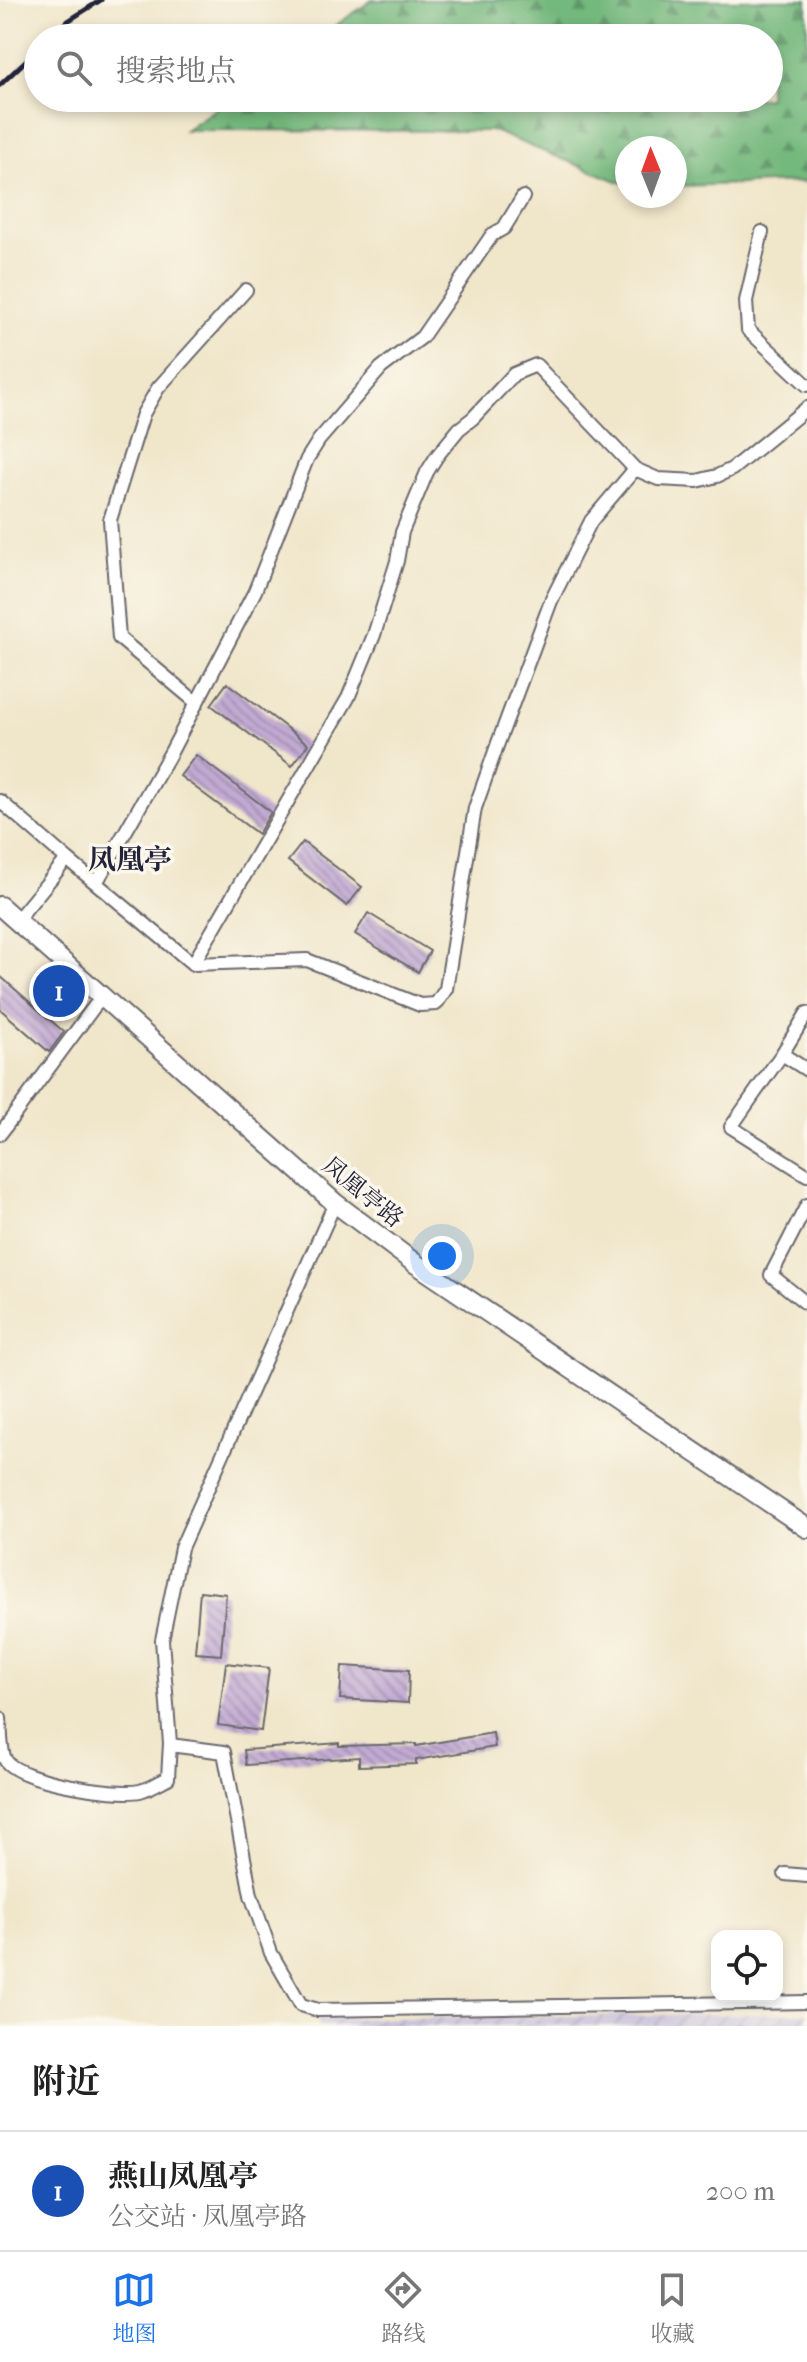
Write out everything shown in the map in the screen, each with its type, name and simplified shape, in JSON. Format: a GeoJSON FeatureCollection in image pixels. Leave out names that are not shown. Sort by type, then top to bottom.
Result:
{"type":"FeatureCollection","features":[{"type":"Feature","properties":{"kind":"street"},"geometry":{"type":"LineString","coordinates":[[96,883],[197,703],[255,591],[307,459],[319,440],[381,368],[422,337],[492,235],[504,228],[523,197]]}},
{"type":"Feature","properties":{"kind":"street"},"geometry":{"type":"LineString","coordinates":[[762,232],[746,301],[748,330],[807,385]]}},
{"type":"Feature","properties":{"kind":"street"},"geometry":{"type":"LineString","coordinates":[[197,703],[119,638],[110,520],[143,414],[158,388],[246,290]]}},
{"type":"Feature","properties":{"kind":"street"},"geometry":{"type":"LineString","coordinates":[[193,964],[348,698],[374,635],[397,561],[402,532],[427,472],[459,429],[514,374],[536,365],[635,469],[658,479],[697,481],[732,469],[807,408]]}},
{"type":"Feature","properties":{"kind":"street"},"geometry":{"type":"LineString","coordinates":[[0,801],[193,964],[307,960],[420,1005],[436,1004],[446,989],[475,808],[503,729],[551,601],[591,521],[635,469]]}},
{"type":"Feature","properties":{"kind":"street"},"geometry":{"type":"LineString","coordinates":[[6,915],[67,859]]}},
{"type":"Feature","properties":{"kind":"street","name":"凤凰亭路"},"geometry":{"type":"LineString","coordinates":[[6,915],[335,1203],[416,1264],[807,1528]]}},
{"type":"Feature","properties":{"kind":"street"},"geometry":{"type":"LineString","coordinates":[[0,1134],[102,996]]}},
{"type":"Feature","properties":{"kind":"street"},"geometry":{"type":"LineString","coordinates":[[807,1013],[731,1127],[807,1175]]}},
{"type":"Feature","properties":{"kind":"street"},"geometry":{"type":"LineString","coordinates":[[782,1054],[807,1070]]}},
{"type":"Feature","properties":{"kind":"street"},"geometry":{"type":"LineString","coordinates":[[0,1718],[6,1762],[17,1769],[68,1786],[105,1792],[141,1791],[168,1778],[170,1745],[162,1640],[181,1548],[335,1203]]}},
{"type":"Feature","properties":{"kind":"street"},"geometry":{"type":"LineString","coordinates":[[807,1205],[771,1275],[807,1304]]}},
{"type":"Feature","properties":{"kind":"street"},"geometry":{"type":"LineString","coordinates":[[170,1745],[224,1752],[251,1895],[271,1953],[301,2005],[318,2010],[807,2002]]}},
{"type":"Feature","properties":{"kind":"street"},"geometry":{"type":"LineString","coordinates":[[785,1874],[807,1876]]}},
{"type":"Feature","properties":{"kind":"shaded area"},"geometry":{"type":"Polygon","coordinates":[[[807,2013],[807,2026],[319,2026],[318,2019],[807,2013]]]}},
{"type":"Feature","properties":{"kind":"green space"},"geometry":{"type":"Polygon","coordinates":[[[372,0],[807,0],[807,182],[687,186],[687,136],[615,136],[615,180],[493,131],[185,130],[211,112],[783,112],[783,24],[338,24],[372,0]]]}},
{"type":"Feature","properties":{"kind":"building"},"geometry":{"type":"Polygon","coordinates":[[[227,683],[308,744],[292,766],[211,705],[227,683]]]}},
{"type":"Feature","properties":{"kind":"building"},"geometry":{"type":"Polygon","coordinates":[[[196,755],[271,812],[258,834],[180,776],[196,755]]]}},
{"type":"Feature","properties":{"kind":"building"},"geometry":{"type":"Polygon","coordinates":[[[303,842],[362,887],[347,906],[288,861],[303,842]]]}},
{"type":"Feature","properties":{"kind":"building"},"geometry":{"type":"Polygon","coordinates":[[[368,913],[430,951],[418,972],[355,934],[368,913]]]}},
{"type":"Feature","properties":{"kind":"building"},"geometry":{"type":"Polygon","coordinates":[[[0,976],[64,1032],[49,1052],[0,1009],[0,976]]]}},
{"type":"Feature","properties":{"kind":"building"},"geometry":{"type":"Polygon","coordinates":[[[200,1591],[226,1594],[221,1655],[195,1653],[200,1591]]]}},
{"type":"Feature","properties":{"kind":"building"},"geometry":{"type":"Polygon","coordinates":[[[226,1663],[269,1668],[261,1731],[218,1725],[226,1663]]]}},
{"type":"Feature","properties":{"kind":"building"},"geometry":{"type":"Polygon","coordinates":[[[342,1666],[409,1670],[408,1703],[340,1699],[342,1666]]]}},
{"type":"Feature","properties":{"kind":"building"},"geometry":{"type":"Polygon","coordinates":[[[493,1733],[495,1747],[416,1760],[416,1764],[359,1766],[359,1757],[246,1765],[244,1750],[339,1743],[339,1746],[416,1746],[493,1733]]]}},
{"type":"Feature","properties":{"kind":"railway"},"geometry":{"type":"LineString","coordinates":[[65,24],[101,0]]}},
{"type":"Feature","properties":{"kind":"railway"},"geometry":{"type":"LineString","coordinates":[[0,85],[24,62]]}},
{"type":"Feature","properties":{"kind":"place","name":"燕山凤凰亭"},"geometry":{"type":"Point","coordinates":[59,991]}},
{"type":"Feature","properties":{"kind":"district","name":"凤凰亭"},"geometry":{"type":"Point","coordinates":[130,859]}}]}
